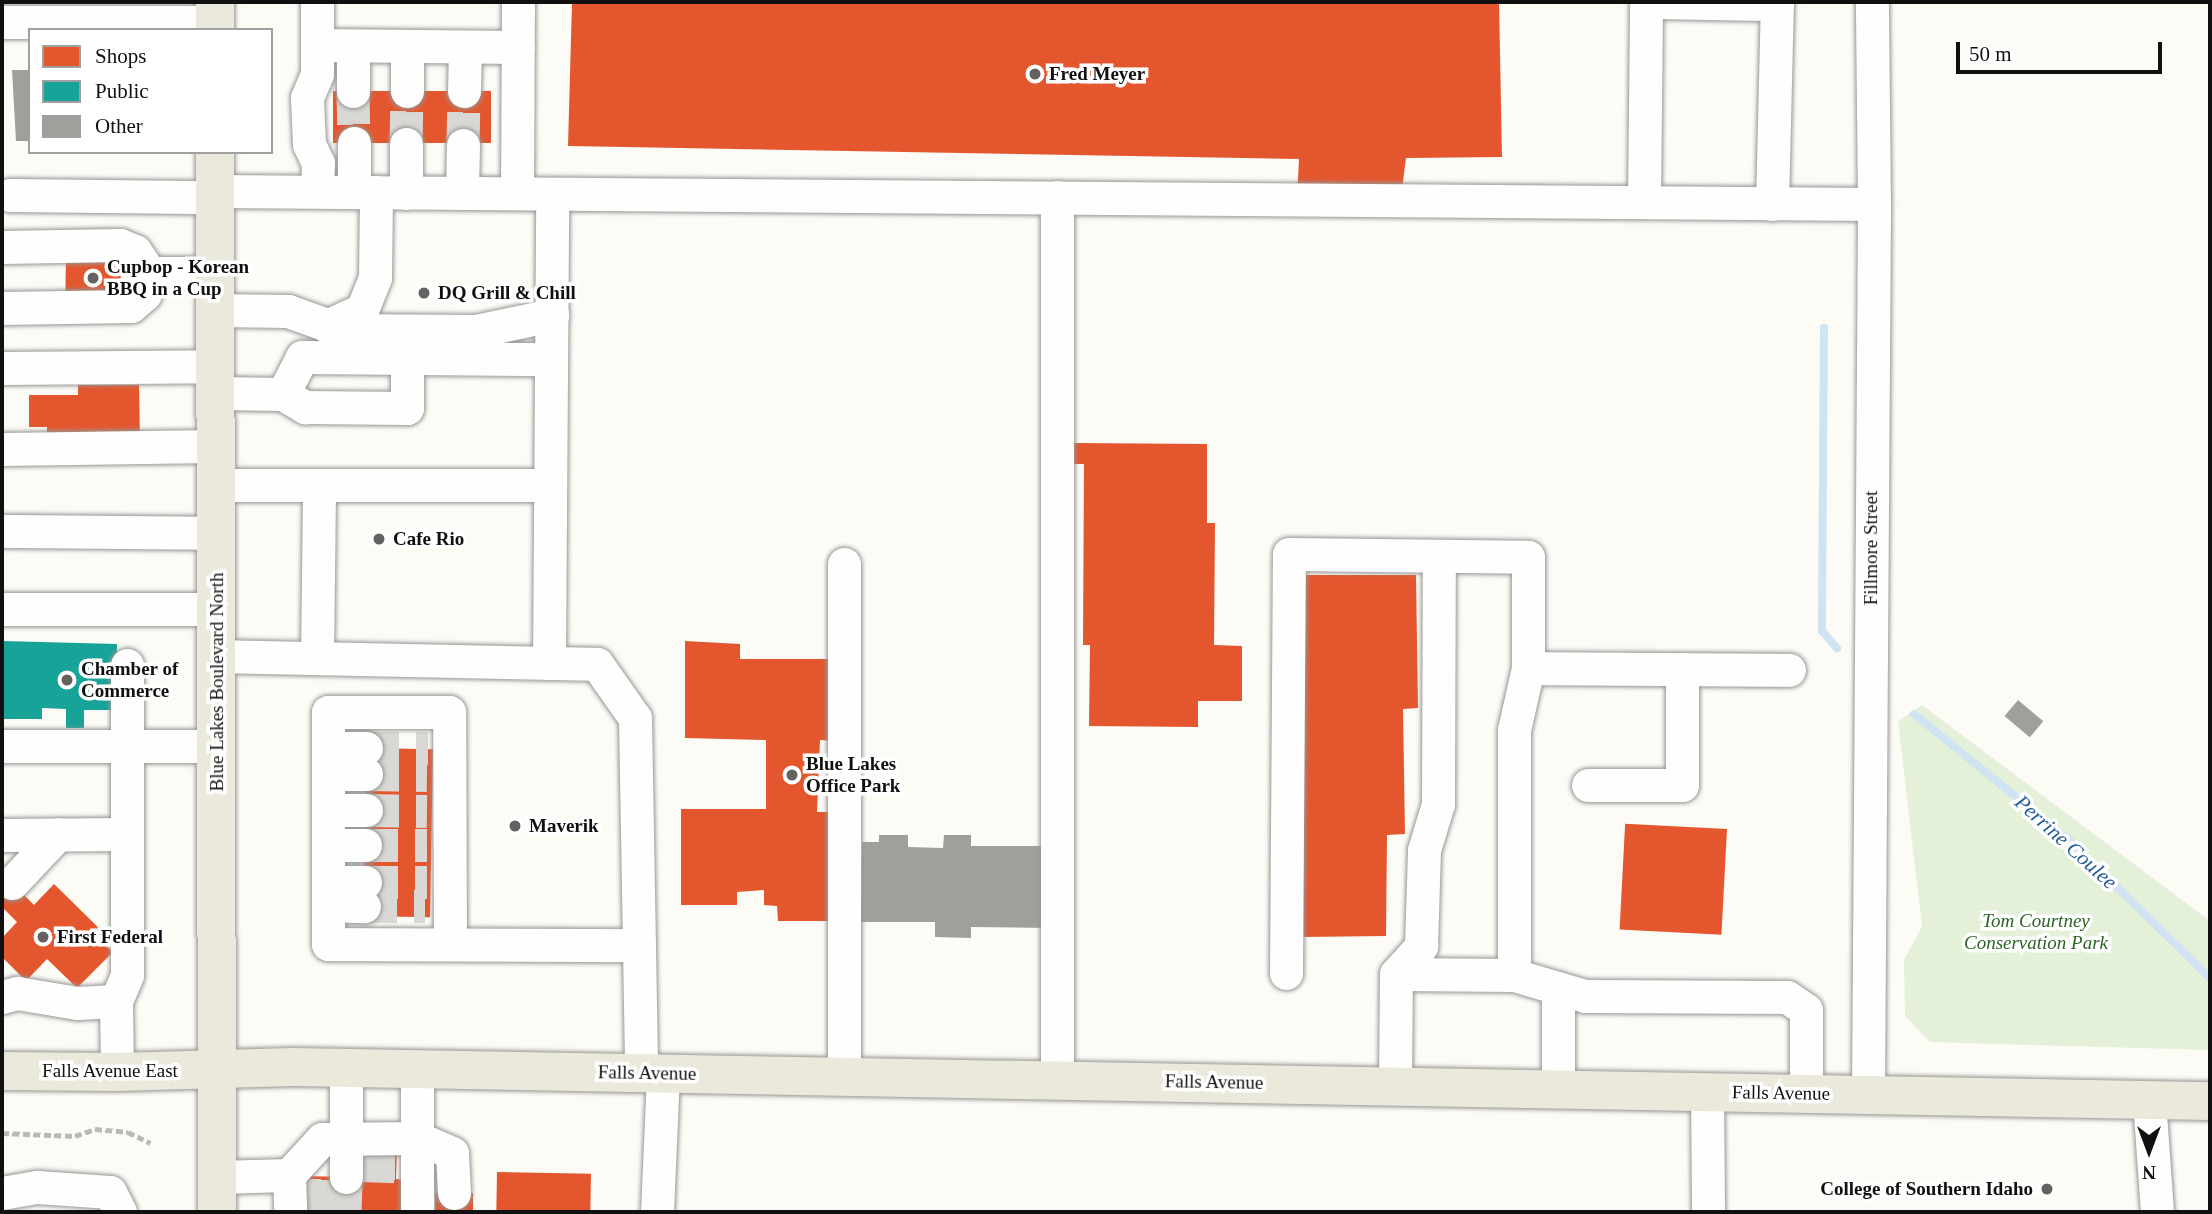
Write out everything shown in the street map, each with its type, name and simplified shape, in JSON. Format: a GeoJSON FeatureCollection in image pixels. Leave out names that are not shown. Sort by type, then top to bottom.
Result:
{"type":"FeatureCollection","features":[{"type":"Feature","properties":{"kind":"main road","name":"Blue Lakes Boulevard North"},"geometry":{"type":"LineString","coordinates":[[215,154],[217,1195]]}},
{"type":"Feature","properties":{"kind":"main road","name":"Falls Avenue"},"geometry":{"type":"LineString","coordinates":[[218,1069],[346,1068],[1057,1079],[2210,1101]]}},
{"type":"Feature","properties":{"kind":"main road","name":"Falls Avenue East"},"geometry":{"type":"LineString","coordinates":[[2,1070],[117,1072],[218,1069]]}},
{"type":"Feature","properties":{"kind":"street"},"geometry":{"type":"LineString","coordinates":[[317,2],[317,74],[307,98],[309,144],[318,163],[317,191]]}},
{"type":"Feature","properties":{"kind":"street"},"geometry":{"type":"LineString","coordinates":[[517,193],[518,2]]}},
{"type":"Feature","properties":{"kind":"street"},"geometry":{"type":"LineString","coordinates":[[1644,202],[1646,2]]}},
{"type":"Feature","properties":{"kind":"street"},"geometry":{"type":"LineString","coordinates":[[1657,2],[1777,3],[1772,204]]}},
{"type":"Feature","properties":{"kind":"street","name":"Fillmore Street"},"geometry":{"type":"LineString","coordinates":[[1868,1094],[1874,204],[1872,2]]}},
{"type":"Feature","properties":{"kind":"street"},"geometry":{"type":"LineString","coordinates":[[2,22],[215,18]]}},
{"type":"Feature","properties":{"kind":"street"},"geometry":{"type":"LineString","coordinates":[[317,46],[518,47]]}},
{"type":"Feature","properties":{"kind":"street"},"geometry":{"type":"LineString","coordinates":[[353,46],[354,91]]}},
{"type":"Feature","properties":{"kind":"street"},"geometry":{"type":"LineString","coordinates":[[407,46],[407,91]]}},
{"type":"Feature","properties":{"kind":"street"},"geometry":{"type":"LineString","coordinates":[[464,91],[465,47]]}},
{"type":"Feature","properties":{"kind":"street"},"geometry":{"type":"LineString","coordinates":[[354,143],[379,192]]}},
{"type":"Feature","properties":{"kind":"street"},"geometry":{"type":"LineString","coordinates":[[327,326],[362,310],[375,278],[379,192],[406,144]]}},
{"type":"Feature","properties":{"kind":"street"},"geometry":{"type":"LineString","coordinates":[[462,193],[463,145]]}},
{"type":"Feature","properties":{"kind":"street"},"geometry":{"type":"LineString","coordinates":[[10,195],[317,191],[1874,204]]}},
{"type":"Feature","properties":{"kind":"street"},"geometry":{"type":"LineString","coordinates":[[549,663],[552,194]]}},
{"type":"Feature","properties":{"kind":"street"},"geometry":{"type":"LineString","coordinates":[[1057,197],[1057,1079]]}},
{"type":"Feature","properties":{"kind":"street"},"geometry":{"type":"LineString","coordinates":[[2,247],[120,245],[135,250],[150,273],[288,311],[341,330],[476,331],[552,315]]}},
{"type":"Feature","properties":{"kind":"street"},"geometry":{"type":"LineString","coordinates":[[2,308],[131,306],[145,294],[150,273]]}},
{"type":"Feature","properties":{"kind":"street"},"geometry":{"type":"LineString","coordinates":[[284,394],[302,357],[551,359]]}},
{"type":"Feature","properties":{"kind":"street"},"geometry":{"type":"LineString","coordinates":[[2,368],[216,380],[284,394],[305,407],[407,408],[407,358]]}},
{"type":"Feature","properties":{"kind":"street"},"geometry":{"type":"LineString","coordinates":[[2,449],[216,446]]}},
{"type":"Feature","properties":{"kind":"street"},"geometry":{"type":"LineString","coordinates":[[216,485],[550,485]]}},
{"type":"Feature","properties":{"kind":"street"},"geometry":{"type":"LineString","coordinates":[[317,658],[319,485]]}},
{"type":"Feature","properties":{"kind":"street"},"geometry":{"type":"LineString","coordinates":[[2,531],[217,533]]}},
{"type":"Feature","properties":{"kind":"street"},"geometry":{"type":"LineString","coordinates":[[1286,973],[1289,554],[1528,557],[1528,668],[1514,730],[1514,975]]}},
{"type":"Feature","properties":{"kind":"street"},"geometry":{"type":"LineString","coordinates":[[1395,1085],[1396,974],[1421,946],[1424,850],[1438,804],[1439,556]]}},
{"type":"Feature","properties":{"kind":"street"},"geometry":{"type":"LineString","coordinates":[[844,564],[844,1077]]}},
{"type":"Feature","properties":{"kind":"street"},"geometry":{"type":"LineString","coordinates":[[2,610],[216,609]]}},
{"type":"Feature","properties":{"kind":"street"},"geometry":{"type":"LineString","coordinates":[[217,656],[597,664],[635,718],[639,945],[652,1073],[657,1212]]}},
{"type":"Feature","properties":{"kind":"street"},"geometry":{"type":"LineString","coordinates":[[449,661],[449,712],[438,762],[438,894],[450,944]]}},
{"type":"Feature","properties":{"kind":"street"},"geometry":{"type":"LineString","coordinates":[[117,1072],[116,1001],[127,975],[127,665]]}},
{"type":"Feature","properties":{"kind":"street"},"geometry":{"type":"LineString","coordinates":[[1528,668],[1789,670]]}},
{"type":"Feature","properties":{"kind":"street"},"geometry":{"type":"LineString","coordinates":[[1588,785],[1682,785],[1682,669]]}},
{"type":"Feature","properties":{"kind":"street"},"geometry":{"type":"LineString","coordinates":[[449,712],[328,712],[328,944],[639,945]]}},
{"type":"Feature","properties":{"kind":"street"},"geometry":{"type":"LineString","coordinates":[[2,746],[217,746]]}},
{"type":"Feature","properties":{"kind":"street"},"geometry":{"type":"LineString","coordinates":[[328,761],[366,761]]}},
{"type":"Feature","properties":{"kind":"street"},"geometry":{"type":"LineString","coordinates":[[328,810],[366,810]]}},
{"type":"Feature","properties":{"kind":"street"},"geometry":{"type":"LineString","coordinates":[[12,883],[58,834]]}},
{"type":"Feature","properties":{"kind":"street"},"geometry":{"type":"LineString","coordinates":[[2,835],[126,834]]}},
{"type":"Feature","properties":{"kind":"street"},"geometry":{"type":"LineString","coordinates":[[328,845],[365,845]]}},
{"type":"Feature","properties":{"kind":"street"},"geometry":{"type":"LineString","coordinates":[[328,894],[365,894]]}},
{"type":"Feature","properties":{"kind":"street"},"geometry":{"type":"LineString","coordinates":[[1396,974],[1514,975],[1585,996],[1787,997],[1806,1010],[1806,1093]]}},
{"type":"Feature","properties":{"kind":"street"},"geometry":{"type":"LineString","coordinates":[[1558,988],[1558,1088]]}},
{"type":"Feature","properties":{"kind":"street"},"geometry":{"type":"LineString","coordinates":[[2,997],[16,993],[77,1003],[116,1001]]}},
{"type":"Feature","properties":{"kind":"street"},"geometry":{"type":"LineString","coordinates":[[289,1212],[333,1162],[346,1068]]}},
{"type":"Feature","properties":{"kind":"street"},"geometry":{"type":"LineString","coordinates":[[417,1069],[410,1156],[417,1212]]}},
{"type":"Feature","properties":{"kind":"street"},"geometry":{"type":"LineString","coordinates":[[1707,1091],[1708,1212]]}},
{"type":"Feature","properties":{"kind":"street"},"geometry":{"type":"LineString","coordinates":[[2149,1100],[2157,1212]]}},
{"type":"Feature","properties":{"kind":"street"},"geometry":{"type":"LineString","coordinates":[[217,1195],[333,1162],[452,1153],[454,1193]]}},
{"type":"Feature","properties":{"kind":"street"},"geometry":{"type":"LineString","coordinates":[[2,1193],[37,1186],[110,1192],[120,1212]]}},
{"type":"Feature","properties":{"kind":"path"},"geometry":{"type":"LineString","coordinates":[[2,1133],[75,1136],[95,1129],[128,1132],[152,1143]]}},
{"type":"Feature","properties":{"kind":"green space","name":"Tom Courtney Conservation Park"},"geometry":{"type":"Polygon","coordinates":[[[1922,705],[2210,921],[2210,1050],[1930,1042],[1905,1016],[1904,960],[1922,926],[1898,721],[1922,705]]]}},
{"type":"Feature","properties":{"kind":"building: Shops","name":"Fred Meyer"},"geometry":{"type":"Polygon","coordinates":[[[572,2],[1499,2],[1502,157],[1406,158],[1401,197],[1297,198],[1299,159],[568,146],[572,2]]]}},
{"type":"Feature","properties":{"kind":"building: Shops"},"geometry":{"type":"Polygon","coordinates":[[[333,91],[491,91],[491,143],[333,143],[333,91]]]}},
{"type":"Feature","properties":{"kind":"building: Shops","name":"Cupbop - Korean BBQ in a Cup"},"geometry":{"type":"Polygon","coordinates":[[[66,257],[121,258],[120,297],[65,296],[66,257]]]}},
{"type":"Feature","properties":{"kind":"building: Shops"},"geometry":{"type":"Polygon","coordinates":[[[78,385],[139,385],[140,442],[47,434],[47,427],[29,427],[29,395],[78,395],[78,385]]]}},
{"type":"Feature","properties":{"kind":"building: Shops"},"geometry":{"type":"Polygon","coordinates":[[[1074,443],[1207,444],[1207,523],[1215,523],[1214,645],[1242,646],[1242,701],[1198,701],[1198,727],[1089,726],[1090,645],[1083,645],[1084,464],[1074,464],[1074,443]]]}},
{"type":"Feature","properties":{"kind":"building: Shops"},"geometry":{"type":"Polygon","coordinates":[[[1300,575],[1416,575],[1418,708],[1403,709],[1405,834],[1387,835],[1386,936],[1301,937],[1300,575]]]}},
{"type":"Feature","properties":{"kind":"building: Shops","name":"Blue Lakes Office Park"},"geometry":{"type":"Polygon","coordinates":[[[685,641],[740,644],[740,659],[835,659],[834,741],[820,740],[817,812],[834,812],[828,921],[778,921],[777,906],[764,905],[764,890],[737,892],[737,905],[681,905],[681,809],[766,809],[766,740],[685,738],[685,641]]]}},
{"type":"Feature","properties":{"kind":"building: Shops"},"geometry":{"type":"Polygon","coordinates":[[[366,748],[433,749],[430,917],[363,916],[366,748]]]}},
{"type":"Feature","properties":{"kind":"building: Shops"},"geometry":{"type":"Polygon","coordinates":[[[1625,824],[1727,829],[1721,935],[1620,930],[1625,824]]]}},
{"type":"Feature","properties":{"kind":"building: Shops"},"geometry":{"type":"Polygon","coordinates":[[[2,873],[34,905],[54,884],[110,939],[104,944],[113,952],[77,988],[47,959],[26,981],[2,957],[2,938],[17,922],[2,907],[2,873]]]}},
{"type":"Feature","properties":{"kind":"building: Shops"},"geometry":{"type":"Polygon","coordinates":[[[362,1145],[397,1147],[396,1179],[408,1180],[406,1212],[292,1212],[293,1176],[362,1177],[362,1145]]]}},
{"type":"Feature","properties":{"kind":"building: Shops"},"geometry":{"type":"Polygon","coordinates":[[[497,1172],[591,1174],[590,1212],[496,1212],[497,1172]]]}},
{"type":"Feature","properties":{"kind":"building: Shops"},"geometry":{"type":"Polygon","coordinates":[[[435,1193],[473,1193],[473,1212],[435,1212],[435,1193]]]}},
{"type":"Feature","properties":{"kind":"building: Public"},"geometry":{"type":"Polygon","coordinates":[[[2,641],[117,644],[116,710],[84,710],[84,728],[66,728],[66,709],[42,708],[42,719],[2,719],[2,641]]]}},
{"type":"Feature","properties":{"kind":"building: Other"},"geometry":{"type":"Polygon","coordinates":[[[12,70],[28,70],[28,141],[16,141],[12,70]]]}},
{"type":"Feature","properties":{"kind":"building: Other"},"geometry":{"type":"Polygon","coordinates":[[[2018,700],[2043,721],[2030,737],[2005,716],[2018,700]]]}},
{"type":"Feature","properties":{"kind":"building: Other"},"geometry":{"type":"Polygon","coordinates":[[[879,835],[908,835],[908,847],[943,848],[944,835],[971,835],[971,846],[1052,846],[1051,928],[971,927],[971,938],[935,937],[935,922],[861,922],[862,842],[879,842],[879,835]]]}},
{"type":"Feature","properties":{"kind":"waterway","name":"Perrine Coulee"},"geometry":{"type":"LineString","coordinates":[[1824,328],[1822,631],[1837,648]]}},
{"type":"Feature","properties":{"kind":"waterway","name":"Perrine Coulee"},"geometry":{"type":"LineString","coordinates":[[1914,714],[2069,840],[2210,978]]}},
{"type":"Feature","properties":{"kind":"tunnel"},"geometry":{"type":"LineString","coordinates":[[353,91],[354,143]]}},
{"type":"Feature","properties":{"kind":"tunnel"},"geometry":{"type":"LineString","coordinates":[[406,144],[407,91]]}},
{"type":"Feature","properties":{"kind":"tunnel"},"geometry":{"type":"LineString","coordinates":[[463,145],[464,91]]}},
{"type":"Feature","properties":{"kind":"tunnel"},"geometry":{"type":"LineString","coordinates":[[366,748],[428,748]]}},
{"type":"Feature","properties":{"kind":"tunnel"},"geometry":{"type":"LineString","coordinates":[[366,774],[427,775]]}},
{"type":"Feature","properties":{"kind":"tunnel"},"geometry":{"type":"LineString","coordinates":[[366,810],[427,811]]}},
{"type":"Feature","properties":{"kind":"tunnel"},"geometry":{"type":"LineString","coordinates":[[365,845],[427,845]]}},
{"type":"Feature","properties":{"kind":"tunnel"},"geometry":{"type":"LineString","coordinates":[[365,882],[427,882]]}},
{"type":"Feature","properties":{"kind":"tunnel"},"geometry":{"type":"LineString","coordinates":[[364,906],[425,906]]}},
{"type":"Feature","properties":{"kind":"tunnel"},"geometry":{"type":"LineString","coordinates":[[362,1165],[396,1166]]}},
{"type":"Feature","properties":{"kind":"tunnel"},"geometry":{"type":"LineString","coordinates":[[320,1212],[321,1176]]}},
{"type":"Feature","properties":{"kind":"tunnel"},"geometry":{"type":"LineString","coordinates":[[345,1212],[346,1177]]}},
{"type":"Feature","properties":{"kind":"place","name":"Fred Meyer"},"geometry":{"type":"Point","coordinates":[1035,74]}},
{"type":"Feature","properties":{"kind":"place","name":"Cupbop - Korean BBQ in a Cup"},"geometry":{"type":"Point","coordinates":[93,278]}},
{"type":"Feature","properties":{"kind":"place","name":"DQ Grill & Chill"},"geometry":{"type":"Point","coordinates":[424,293]}},
{"type":"Feature","properties":{"kind":"place","name":"Cafe Rio"},"geometry":{"type":"Point","coordinates":[379,539]}},
{"type":"Feature","properties":{"kind":"place","name":"Chamber of Commerce"},"geometry":{"type":"Point","coordinates":[67,680]}},
{"type":"Feature","properties":{"kind":"place","name":"Blue Lakes Office Park"},"geometry":{"type":"Point","coordinates":[792,775]}},
{"type":"Feature","properties":{"kind":"place","name":"Maverik"},"geometry":{"type":"Point","coordinates":[515,826]}},
{"type":"Feature","properties":{"kind":"place","name":"First Federal"},"geometry":{"type":"Point","coordinates":[43,937]}},
{"type":"Feature","properties":{"kind":"place","name":"College of Southern Idaho"},"geometry":{"type":"Point","coordinates":[2047,1189]}}]}
